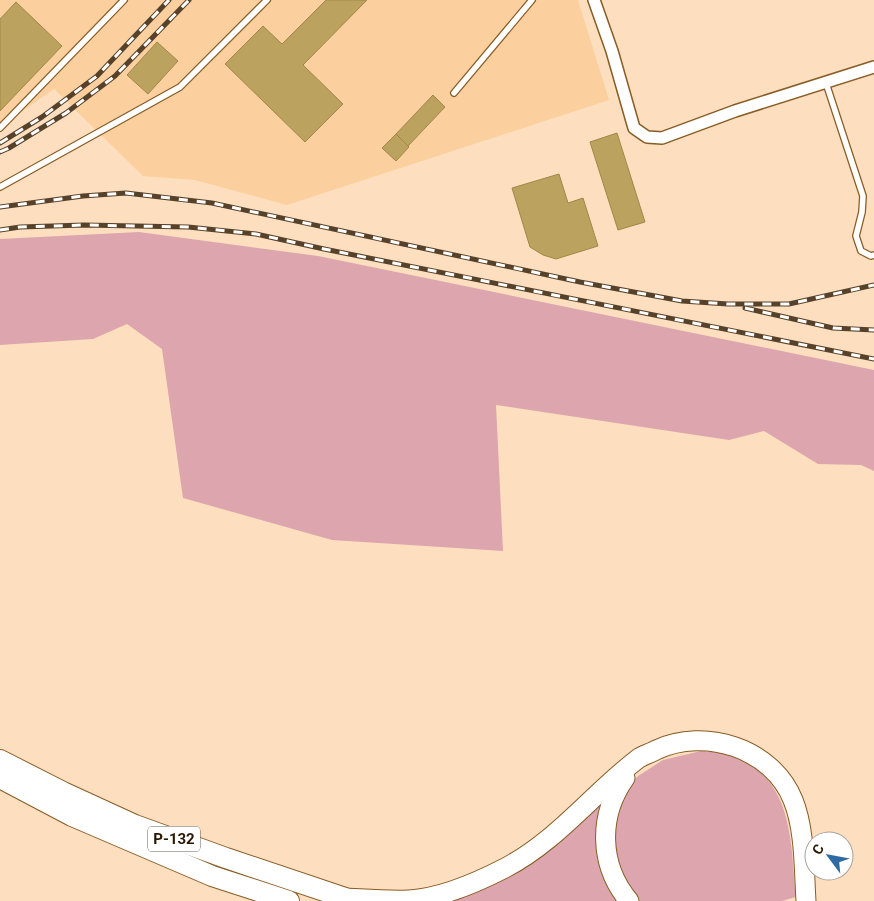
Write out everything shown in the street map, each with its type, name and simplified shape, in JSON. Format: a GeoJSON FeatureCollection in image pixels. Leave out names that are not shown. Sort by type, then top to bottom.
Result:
{"type":"FeatureCollection","features":[{"type":"Feature","properties":{"kind":"highway","name":"Р-132"},"geometry":{"type":"LineString","coordinates":[[0,760],[63,792],[135,825],[349,899]]}},
{"type":"Feature","properties":{"kind":"highway","name":"Р-132"},"geometry":{"type":"LineString","coordinates":[[0,778],[72,816],[212,876],[289,901]]}},
{"type":"Feature","properties":{"kind":"main road"},"geometry":{"type":"LineString","coordinates":[[349,899],[409,900],[444,892],[486,878],[520,860],[554,835],[641,757],[668,745],[705,740],[740,748],[763,762],[782,780],[796,809],[801,834],[806,899]]}},
{"type":"Feature","properties":{"kind":"main road"},"geometry":{"type":"LineString","coordinates":[[629,901],[619,888],[609,864],[606,854],[606,825],[614,795],[641,757]]}},
{"type":"Feature","properties":{"kind":"street"},"geometry":{"type":"LineString","coordinates":[[594,0],[612,51],[634,128],[647,137],[662,138],[735,111],[874,67]]}},
{"type":"Feature","properties":{"kind":"lane"},"geometry":{"type":"LineString","coordinates":[[0,128],[124,0]]}},
{"type":"Feature","properties":{"kind":"lane"},"geometry":{"type":"LineString","coordinates":[[0,187],[180,87],[267,0]]}},
{"type":"Feature","properties":{"kind":"lane"},"geometry":{"type":"LineString","coordinates":[[454,93],[532,0]]}},
{"type":"Feature","properties":{"kind":"lane"},"geometry":{"type":"LineString","coordinates":[[826,83],[863,196],[862,212],[856,236],[860,251],[870,256],[874,255]]}},
{"type":"Feature","properties":{"kind":"shaded area"},"geometry":{"type":"Polygon","coordinates":[[[0,0],[578,0],[609,100],[287,205],[195,180],[143,176],[54,89],[0,127],[0,0]]]}},
{"type":"Feature","properties":{"kind":"shaded area"},"geometry":{"type":"Polygon","coordinates":[[[139,232],[318,256],[874,370],[874,471],[861,465],[818,464],[764,431],[729,440],[496,405],[503,551],[332,540],[183,498],[162,349],[127,324],[93,339],[0,345],[0,239],[139,232]]]}},
{"type":"Feature","properties":{"kind":"shaded area"},"geometry":{"type":"Polygon","coordinates":[[[701,751],[728,754],[749,764],[764,776],[775,790],[788,823],[796,897],[782,901],[639,901],[629,890],[616,867],[613,822],[630,784],[638,776],[663,760],[701,751]]]}},
{"type":"Feature","properties":{"kind":"shaded area"},"geometry":{"type":"Polygon","coordinates":[[[603,799],[599,840],[600,864],[603,876],[617,901],[444,901],[603,799]]]}},
{"type":"Feature","properties":{"kind":"building"},"geometry":{"type":"Polygon","coordinates":[[[326,0],[367,0],[303,65],[343,104],[305,142],[225,64],[263,26],[282,44],[326,0]]]}},
{"type":"Feature","properties":{"kind":"building"},"geometry":{"type":"Polygon","coordinates":[[[16,2],[62,46],[0,111],[0,19],[16,2]]]}},
{"type":"Feature","properties":{"kind":"building"},"geometry":{"type":"Polygon","coordinates":[[[157,42],[178,61],[148,94],[127,75],[157,42]]]}},
{"type":"Feature","properties":{"kind":"building"},"geometry":{"type":"Polygon","coordinates":[[[433,95],[445,107],[408,146],[396,134],[433,95]]]}},
{"type":"Feature","properties":{"kind":"building"},"geometry":{"type":"Polygon","coordinates":[[[617,133],[645,222],[618,230],[590,142],[617,133]]]}},
{"type":"Feature","properties":{"kind":"building"},"geometry":{"type":"Polygon","coordinates":[[[396,134],[409,147],[396,161],[382,148],[396,134]]]}},
{"type":"Feature","properties":{"kind":"building"},"geometry":{"type":"Polygon","coordinates":[[[559,174],[568,203],[583,198],[598,246],[556,259],[543,255],[530,247],[512,188],[559,174]]]}},
{"type":"Feature","properties":{"kind":"railway"},"geometry":{"type":"LineString","coordinates":[[0,143],[42,117],[97,76],[169,0]]}},
{"type":"Feature","properties":{"kind":"railway"},"geometry":{"type":"LineString","coordinates":[[0,152],[66,113],[115,76],[189,0]]}},
{"type":"Feature","properties":{"kind":"railway"},"geometry":{"type":"LineString","coordinates":[[0,207],[83,196],[126,193],[212,203],[580,282],[682,301],[728,304],[789,304],[874,285]]}},
{"type":"Feature","properties":{"kind":"railway"},"geometry":{"type":"LineString","coordinates":[[0,230],[20,227],[84,225],[188,227],[256,234],[874,359]]}},
{"type":"Feature","properties":{"kind":"railway"},"geometry":{"type":"LineString","coordinates":[[745,308],[833,328],[874,330]]}}]}
